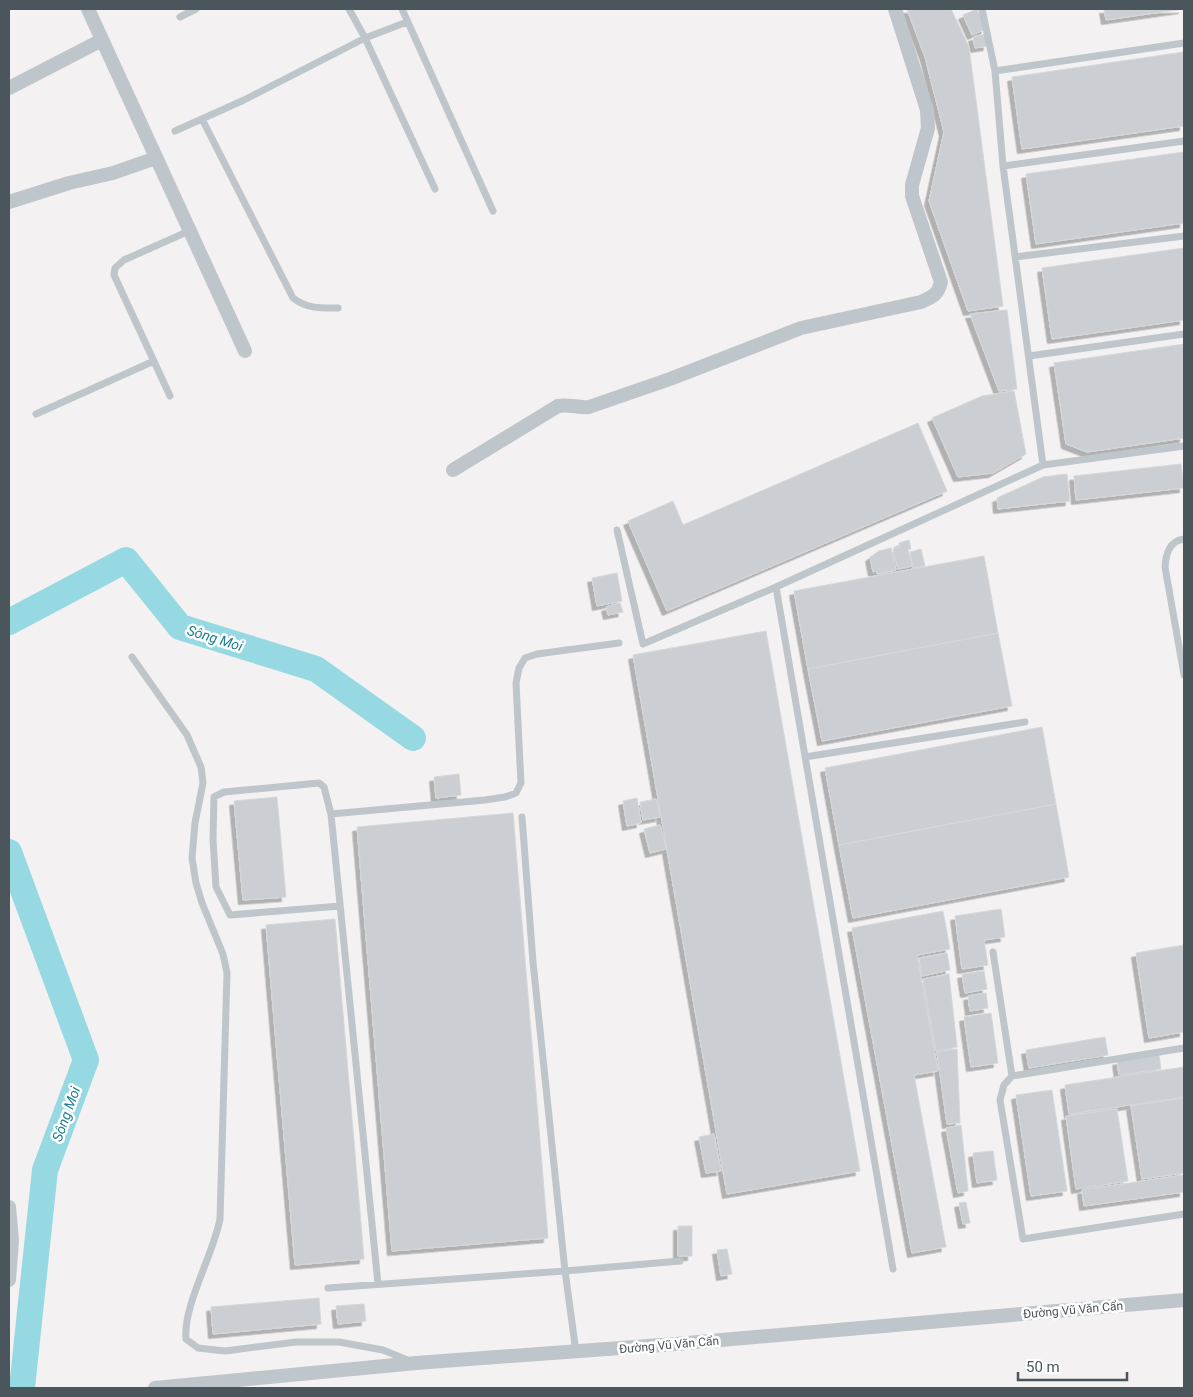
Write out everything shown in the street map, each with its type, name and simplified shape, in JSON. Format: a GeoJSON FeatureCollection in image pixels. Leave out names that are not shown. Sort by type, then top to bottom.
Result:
{"type":"FeatureCollection","features":[{"type":"Feature","properties":{"kind":"street"},"geometry":{"type":"LineString","coordinates":[[88,9],[245,352]]}},
{"type":"Feature","properties":{"kind":"street"},"geometry":{"type":"LineString","coordinates":[[453,470],[558,406],[568,404],[579,408],[589,407],[801,328],[921,302],[933,297],[939,290],[941,282],[912,196],[912,185],[928,128],[927,110],[895,9]]}},
{"type":"Feature","properties":{"kind":"street"},"geometry":{"type":"LineString","coordinates":[[9,88],[102,40]]}},
{"type":"Feature","properties":{"kind":"street"},"geometry":{"type":"LineString","coordinates":[[9,202],[69,183],[113,173],[156,158]]}},
{"type":"Feature","properties":{"kind":"street"},"geometry":{"type":"LineString","coordinates":[[9,1207],[12,1240],[9,1280]]}},
{"type":"Feature","properties":{"kind":"street","name":"Đường Vũ Văn Cẩn"},"geometry":{"type":"LineString","coordinates":[[154,1388],[416,1363],[576,1352],[1184,1300]]}},
{"type":"Feature","properties":{"kind":"lane"},"geometry":{"type":"LineString","coordinates":[[180,17],[196,9]]}},
{"type":"Feature","properties":{"kind":"lane"},"geometry":{"type":"LineString","coordinates":[[349,9],[435,189]]}},
{"type":"Feature","properties":{"kind":"lane"},"geometry":{"type":"LineString","coordinates":[[402,9],[493,211]]}},
{"type":"Feature","properties":{"kind":"lane"},"geometry":{"type":"LineString","coordinates":[[982,9],[995,71],[1003,166],[1043,465]]}},
{"type":"Feature","properties":{"kind":"lane"},"geometry":{"type":"LineString","coordinates":[[175,131],[364,38],[408,22]]}},
{"type":"Feature","properties":{"kind":"lane"},"geometry":{"type":"LineString","coordinates":[[995,71],[1184,44]]}},
{"type":"Feature","properties":{"kind":"lane"},"geometry":{"type":"LineString","coordinates":[[202,119],[293,298],[314,308],[338,308]]}},
{"type":"Feature","properties":{"kind":"lane"},"geometry":{"type":"LineString","coordinates":[[1003,166],[1184,141]]}},
{"type":"Feature","properties":{"kind":"lane"},"geometry":{"type":"LineString","coordinates":[[170,396],[114,276],[115,268],[124,260],[190,231]]}},
{"type":"Feature","properties":{"kind":"lane"},"geometry":{"type":"LineString","coordinates":[[1015,257],[1184,236]]}},
{"type":"Feature","properties":{"kind":"lane"},"geometry":{"type":"LineString","coordinates":[[1029,356],[1184,334]]}},
{"type":"Feature","properties":{"kind":"lane"},"geometry":{"type":"LineString","coordinates":[[36,414],[154,361]]}},
{"type":"Feature","properties":{"kind":"lane"},"geometry":{"type":"LineString","coordinates":[[617,530],[643,644],[776,587],[1043,465],[1184,446]]}},
{"type":"Feature","properties":{"kind":"lane"},"geometry":{"type":"LineString","coordinates":[[1184,539],[1178,540],[1170,546],[1166,556],[1165,567],[1184,675]]}},
{"type":"Feature","properties":{"kind":"lane"},"geometry":{"type":"LineString","coordinates":[[776,587],[893,1269]]}},
{"type":"Feature","properties":{"kind":"lane"},"geometry":{"type":"LineString","coordinates":[[331,814],[485,800],[516,793],[521,783],[516,683],[519,668],[525,658],[537,654],[620,643]]}},
{"type":"Feature","properties":{"kind":"lane"},"geometry":{"type":"LineString","coordinates":[[132,657],[187,735],[201,767],[203,783],[195,823],[192,858],[200,896],[223,954],[227,974],[220,1219],[217,1236],[195,1294],[185,1328],[186,1339],[198,1348],[226,1351],[296,1342],[340,1342],[383,1350],[416,1363]]}},
{"type":"Feature","properties":{"kind":"lane"},"geometry":{"type":"LineString","coordinates":[[806,757],[1025,722]]}},
{"type":"Feature","properties":{"kind":"lane"},"geometry":{"type":"LineString","coordinates":[[340,906],[230,915],[216,887],[213,839],[214,797],[224,792],[320,783],[324,787],[331,814],[378,1284]]}},
{"type":"Feature","properties":{"kind":"lane"},"geometry":{"type":"LineString","coordinates":[[522,817],[533,962],[576,1352]]}},
{"type":"Feature","properties":{"kind":"lane"},"geometry":{"type":"LineString","coordinates":[[993,952],[1012,1076]]}},
{"type":"Feature","properties":{"kind":"lane"},"geometry":{"type":"LineString","coordinates":[[1184,1048],[1012,1076],[1004,1085],[1000,1100],[1023,1239],[1184,1214]]}},
{"type":"Feature","properties":{"kind":"lane"},"geometry":{"type":"LineString","coordinates":[[328,1288],[680,1261]]}},
{"type":"Feature","properties":{"kind":"building"},"geometry":{"type":"Polygon","coordinates":[[[907,9],[951,9],[969,47],[1003,306],[968,311],[929,201],[944,132],[925,57],[907,9]]]}},
{"type":"Feature","properties":{"kind":"building"},"geometry":{"type":"Polygon","coordinates":[[[977,9],[986,29],[972,35],[963,15],[977,9]]]}},
{"type":"Feature","properties":{"kind":"building"},"geometry":{"type":"Polygon","coordinates":[[[1104,9],[1183,9],[1106,20],[1104,9]]]}},
{"type":"Feature","properties":{"kind":"building"},"geometry":{"type":"Polygon","coordinates":[[[986,34],[988,46],[975,48],[973,37],[986,34]]]}},
{"type":"Feature","properties":{"kind":"building"},"geometry":{"type":"Polygon","coordinates":[[[1184,52],[1184,126],[1022,149],[1012,77],[1184,52]]]}},
{"type":"Feature","properties":{"kind":"building"},"geometry":{"type":"Polygon","coordinates":[[[1184,152],[1184,223],[1036,244],[1026,174],[1184,152]]]}},
{"type":"Feature","properties":{"kind":"building"},"geometry":{"type":"Polygon","coordinates":[[[1184,248],[1184,320],[1052,339],[1042,268],[1184,248]]]}},
{"type":"Feature","properties":{"kind":"building"},"geometry":{"type":"Polygon","coordinates":[[[1007,310],[1017,389],[999,391],[970,314],[1007,310]]]}},
{"type":"Feature","properties":{"kind":"building"},"geometry":{"type":"Polygon","coordinates":[[[1184,344],[1184,438],[1087,452],[1066,444],[1054,363],[1184,344]]]}},
{"type":"Feature","properties":{"kind":"building"},"geometry":{"type":"Polygon","coordinates":[[[1014,391],[1026,454],[993,473],[958,477],[932,418],[982,396],[1014,391]]]}},
{"type":"Feature","properties":{"kind":"building"},"geometry":{"type":"Polygon","coordinates":[[[918,423],[947,491],[667,611],[628,521],[673,501],[683,525],[918,423]]]}},
{"type":"Feature","properties":{"kind":"building"},"geometry":{"type":"Polygon","coordinates":[[[1181,464],[1184,488],[1076,500],[1074,476],[1181,464]]]}},
{"type":"Feature","properties":{"kind":"building"},"geometry":{"type":"Polygon","coordinates":[[[1067,474],[1070,501],[998,509],[997,498],[1043,477],[1067,474]]]}},
{"type":"Feature","properties":{"kind":"building"},"geometry":{"type":"Polygon","coordinates":[[[909,540],[911,549],[908,549],[912,566],[898,569],[893,549],[900,547],[899,543],[909,540]]]}},
{"type":"Feature","properties":{"kind":"building"},"geometry":{"type":"Polygon","coordinates":[[[891,548],[896,570],[877,574],[876,571],[873,572],[870,557],[879,551],[891,548]]]}},
{"type":"Feature","properties":{"kind":"building"},"geometry":{"type":"Polygon","coordinates":[[[921,549],[925,566],[913,568],[910,552],[921,549]]]}},
{"type":"Feature","properties":{"kind":"building"},"geometry":{"type":"Polygon","coordinates":[[[984,556],[998,633],[808,669],[794,591],[984,556]]]}},
{"type":"Feature","properties":{"kind":"building"},"geometry":{"type":"Polygon","coordinates":[[[617,573],[622,601],[597,606],[592,578],[617,573]]]}},
{"type":"Feature","properties":{"kind":"building"},"geometry":{"type":"Polygon","coordinates":[[[620,603],[623,612],[608,615],[606,607],[620,603]]]}},
{"type":"Feature","properties":{"kind":"building"},"geometry":{"type":"Polygon","coordinates":[[[766,631],[860,1171],[727,1194],[633,655],[766,631]]]}},
{"type":"Feature","properties":{"kind":"building"},"geometry":{"type":"Polygon","coordinates":[[[998,633],[1012,706],[822,741],[808,669],[998,633]]]}},
{"type":"Feature","properties":{"kind":"building"},"geometry":{"type":"Polygon","coordinates":[[[1042,727],[1056,804],[839,845],[825,768],[1042,727]]]}},
{"type":"Feature","properties":{"kind":"building"},"geometry":{"type":"Polygon","coordinates":[[[459,774],[461,795],[436,798],[434,777],[459,774]]]}},
{"type":"Feature","properties":{"kind":"building"},"geometry":{"type":"Polygon","coordinates":[[[277,797],[286,897],[243,900],[234,801],[277,797]]]}},
{"type":"Feature","properties":{"kind":"building"},"geometry":{"type":"Polygon","coordinates":[[[637,798],[641,823],[627,826],[623,801],[637,798]]]}},
{"type":"Feature","properties":{"kind":"building"},"geometry":{"type":"Polygon","coordinates":[[[656,799],[660,817],[643,820],[640,802],[656,799]]]}},
{"type":"Feature","properties":{"kind":"building"},"geometry":{"type":"Polygon","coordinates":[[[1056,804],[1069,877],[853,918],[839,845],[1056,804]]]}},
{"type":"Feature","properties":{"kind":"building"},"geometry":{"type":"Polygon","coordinates":[[[513,813],[548,1238],[392,1251],[357,827],[513,813]]]}},
{"type":"Feature","properties":{"kind":"building"},"geometry":{"type":"Polygon","coordinates":[[[660,825],[666,849],[650,853],[644,829],[660,825]]]}},
{"type":"Feature","properties":{"kind":"building"},"geometry":{"type":"Polygon","coordinates":[[[1001,909],[1005,937],[984,940],[988,965],[962,969],[955,916],[1001,909]]]}},
{"type":"Feature","properties":{"kind":"building"},"geometry":{"type":"Polygon","coordinates":[[[943,911],[950,949],[917,955],[938,1071],[914,1075],[946,1247],[912,1253],[852,928],[943,911]]]}},
{"type":"Feature","properties":{"kind":"building"},"geometry":{"type":"Polygon","coordinates":[[[335,919],[364,1259],[295,1265],[266,925],[335,919]]]}},
{"type":"Feature","properties":{"kind":"building"},"geometry":{"type":"Polygon","coordinates":[[[1184,945],[1184,1032],[1149,1038],[1136,953],[1184,945]]]}},
{"type":"Feature","properties":{"kind":"building"},"geometry":{"type":"Polygon","coordinates":[[[947,953],[950,970],[922,976],[919,958],[947,953]]]}},
{"type":"Feature","properties":{"kind":"building"},"geometry":{"type":"Polygon","coordinates":[[[984,971],[987,989],[965,993],[962,974],[984,971]]]}},
{"type":"Feature","properties":{"kind":"building"},"geometry":{"type":"Polygon","coordinates":[[[949,974],[957,1047],[936,1051],[923,979],[949,974]]]}},
{"type":"Feature","properties":{"kind":"building"},"geometry":{"type":"Polygon","coordinates":[[[986,993],[988,1008],[970,1011],[968,996],[986,993]]]}},
{"type":"Feature","properties":{"kind":"building"},"geometry":{"type":"Polygon","coordinates":[[[991,1013],[998,1063],[971,1067],[964,1017],[991,1013]]]}},
{"type":"Feature","properties":{"kind":"building"},"geometry":{"type":"Polygon","coordinates":[[[1105,1037],[1108,1055],[1029,1068],[1026,1050],[1105,1037]]]}},
{"type":"Feature","properties":{"kind":"building"},"geometry":{"type":"Polygon","coordinates":[[[957,1049],[960,1123],[947,1124],[937,1052],[957,1049]]]}},
{"type":"Feature","properties":{"kind":"building"},"geometry":{"type":"Polygon","coordinates":[[[1159,1055],[1161,1069],[1119,1075],[1117,1061],[1159,1055]]]}},
{"type":"Feature","properties":{"kind":"building"},"geometry":{"type":"Polygon","coordinates":[[[1184,1067],[1184,1097],[1069,1114],[1065,1085],[1184,1067]]]}},
{"type":"Feature","properties":{"kind":"building"},"geometry":{"type":"Polygon","coordinates":[[[1052,1090],[1067,1191],[1031,1196],[1016,1095],[1052,1090]]]}},
{"type":"Feature","properties":{"kind":"building"},"geometry":{"type":"Polygon","coordinates":[[[1184,1098],[1184,1173],[1142,1179],[1131,1106],[1184,1098]]]}},
{"type":"Feature","properties":{"kind":"building"},"geometry":{"type":"Polygon","coordinates":[[[1117,1109],[1128,1181],[1076,1189],[1066,1116],[1117,1109]]]}},
{"type":"Feature","properties":{"kind":"building"},"geometry":{"type":"Polygon","coordinates":[[[961,1125],[968,1191],[958,1193],[946,1128],[961,1125]]]}},
{"type":"Feature","properties":{"kind":"building"},"geometry":{"type":"Polygon","coordinates":[[[714,1134],[721,1171],[706,1173],[699,1137],[714,1134]]]}},
{"type":"Feature","properties":{"kind":"building"},"geometry":{"type":"Polygon","coordinates":[[[993,1151],[997,1180],[977,1183],[973,1153],[993,1151]]]}},
{"type":"Feature","properties":{"kind":"building"},"geometry":{"type":"Polygon","coordinates":[[[1184,1175],[1184,1192],[1084,1206],[1082,1190],[1184,1175]]]}},
{"type":"Feature","properties":{"kind":"building"},"geometry":{"type":"Polygon","coordinates":[[[966,1202],[970,1223],[963,1224],[959,1203],[966,1202]]]}},
{"type":"Feature","properties":{"kind":"building"},"geometry":{"type":"Polygon","coordinates":[[[678,1226],[692,1226],[692,1256],[678,1256],[678,1226]]]}},
{"type":"Feature","properties":{"kind":"building"},"geometry":{"type":"Polygon","coordinates":[[[727,1249],[732,1274],[721,1276],[717,1250],[727,1249]]]}},
{"type":"Feature","properties":{"kind":"building"},"geometry":{"type":"Polygon","coordinates":[[[319,1298],[321,1324],[213,1334],[211,1307],[319,1298]]]}},
{"type":"Feature","properties":{"kind":"building"},"geometry":{"type":"Polygon","coordinates":[[[364,1304],[366,1321],[338,1324],[336,1306],[364,1304]]]}},
{"type":"Feature","properties":{"kind":"waterway","name":"Sông Moi"},"geometry":{"type":"LineString","coordinates":[[9,622],[126,560],[180,627],[316,669],[413,738]]}},
{"type":"Feature","properties":{"kind":"waterway","name":"Sông Moi"},"geometry":{"type":"LineString","coordinates":[[9,852],[86,1060],[45,1170],[22,1388]]}}]}
